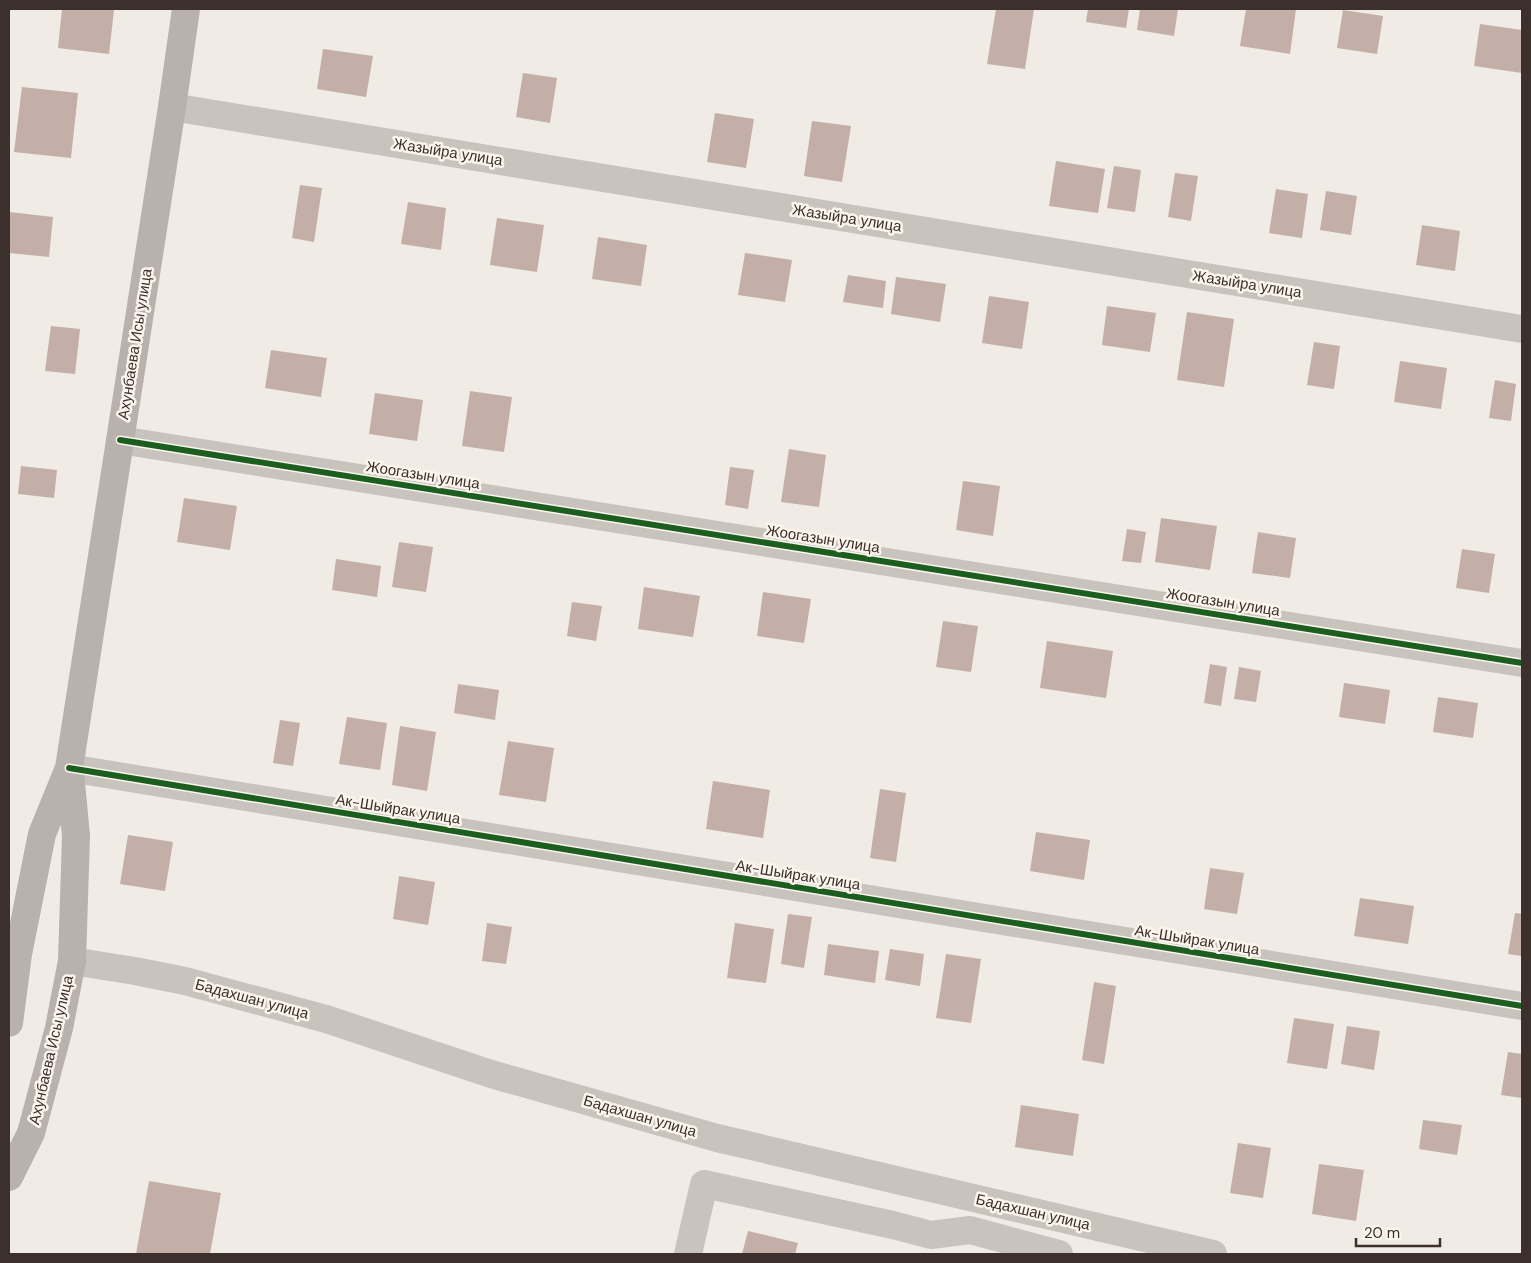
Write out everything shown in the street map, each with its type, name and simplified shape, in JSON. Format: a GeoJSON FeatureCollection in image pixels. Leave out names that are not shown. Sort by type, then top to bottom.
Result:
{"type":"FeatureCollection","features":[{"type":"Feature","properties":{"kind":"main road","name":"Ахунбаева Исы улица"},"geometry":{"type":"LineString","coordinates":[[9,1023],[18,954],[42,834],[69,768],[186,9]]}},
{"type":"Feature","properties":{"kind":"main road","name":"Ахунбаева Исы улица"},"geometry":{"type":"LineString","coordinates":[[9,1177],[31,1133],[60,1028],[72,961],[76,836],[69,768]]}},
{"type":"Feature","properties":{"kind":"street","name":"Жазыйра улица"},"geometry":{"type":"LineString","coordinates":[[172,107],[1522,329]]}},
{"type":"Feature","properties":{"kind":"street","name":"Жоогазын улица"},"geometry":{"type":"LineString","coordinates":[[120,440],[1522,663]]}},
{"type":"Feature","properties":{"kind":"street","name":"Ак-Шыйрак улица"},"geometry":{"type":"LineString","coordinates":[[69,768],[1522,1006]]}},
{"type":"Feature","properties":{"kind":"street","name":"Бадахшан улица"},"geometry":{"type":"LineString","coordinates":[[72,961],[135,971],[185,982],[326,1019],[492,1074],[717,1138],[1212,1254]]}},
{"type":"Feature","properties":{"kind":"street"},"geometry":{"type":"LineString","coordinates":[[688,1254],[704,1184],[892,1224],[929,1245],[970,1230],[1060,1254]]}},
{"type":"Feature","properties":{"kind":"building"},"geometry":{"type":"Polygon","coordinates":[[[62,9],[114,10],[109,54],[58,48],[62,9]]]}},
{"type":"Feature","properties":{"kind":"building"},"geometry":{"type":"Polygon","coordinates":[[[996,9],[1034,9],[1025,69],[987,64],[996,9]]]}},
{"type":"Feature","properties":{"kind":"building"},"geometry":{"type":"Polygon","coordinates":[[[1088,9],[1129,9],[1126,28],[1086,22],[1088,9]]]}},
{"type":"Feature","properties":{"kind":"building"},"geometry":{"type":"Polygon","coordinates":[[[1140,9],[1178,9],[1174,36],[1137,30],[1140,9]]]}},
{"type":"Feature","properties":{"kind":"building"},"geometry":{"type":"Polygon","coordinates":[[[1246,9],[1296,9],[1290,54],[1240,46],[1246,9]]]}},
{"type":"Feature","properties":{"kind":"building"},"geometry":{"type":"Polygon","coordinates":[[[1343,10],[1383,16],[1377,54],[1337,48],[1343,10]]]}},
{"type":"Feature","properties":{"kind":"building"},"geometry":{"type":"Polygon","coordinates":[[[1480,24],[1522,30],[1522,73],[1474,66],[1480,24]]]}},
{"type":"Feature","properties":{"kind":"building"},"geometry":{"type":"Polygon","coordinates":[[[323,49],[373,56],[366,97],[317,89],[323,49]]]}},
{"type":"Feature","properties":{"kind":"building"},"geometry":{"type":"Polygon","coordinates":[[[523,73],[557,78],[550,123],[516,117],[523,73]]]}},
{"type":"Feature","properties":{"kind":"building"},"geometry":{"type":"Polygon","coordinates":[[[22,87],[78,93],[71,158],[14,152],[22,87]]]}},
{"type":"Feature","properties":{"kind":"building"},"geometry":{"type":"Polygon","coordinates":[[[715,113],[754,119],[746,168],[707,162],[715,113]]]}},
{"type":"Feature","properties":{"kind":"building"},"geometry":{"type":"Polygon","coordinates":[[[812,121],[851,126],[842,182],[804,176],[812,121]]]}},
{"type":"Feature","properties":{"kind":"building"},"geometry":{"type":"Polygon","coordinates":[[[1056,161],[1105,169],[1098,213],[1049,206],[1056,161]]]}},
{"type":"Feature","properties":{"kind":"building"},"geometry":{"type":"Polygon","coordinates":[[[1114,166],[1141,170],[1135,212],[1107,208],[1114,166]]]}},
{"type":"Feature","properties":{"kind":"building"},"geometry":{"type":"Polygon","coordinates":[[[1175,173],[1198,176],[1191,221],[1168,217],[1175,173]]]}},
{"type":"Feature","properties":{"kind":"building"},"geometry":{"type":"Polygon","coordinates":[[[300,185],[322,188],[314,242],[292,238],[300,185]]]}},
{"type":"Feature","properties":{"kind":"building"},"geometry":{"type":"Polygon","coordinates":[[[1276,189],[1308,194],[1302,238],[1269,233],[1276,189]]]}},
{"type":"Feature","properties":{"kind":"building"},"geometry":{"type":"Polygon","coordinates":[[[1326,191],[1357,196],[1351,235],[1320,230],[1326,191]]]}},
{"type":"Feature","properties":{"kind":"building"},"geometry":{"type":"Polygon","coordinates":[[[408,202],[446,208],[441,250],[401,244],[408,202]]]}},
{"type":"Feature","properties":{"kind":"building"},"geometry":{"type":"Polygon","coordinates":[[[9,212],[53,217],[49,257],[9,253],[9,212]]]}},
{"type":"Feature","properties":{"kind":"building"},"geometry":{"type":"Polygon","coordinates":[[[497,218],[544,225],[537,272],[490,265],[497,218]]]}},
{"type":"Feature","properties":{"kind":"building"},"geometry":{"type":"Polygon","coordinates":[[[1422,225],[1460,231],[1455,271],[1416,265],[1422,225]]]}},
{"type":"Feature","properties":{"kind":"building"},"geometry":{"type":"Polygon","coordinates":[[[598,237],[647,245],[641,286],[592,279],[598,237]]]}},
{"type":"Feature","properties":{"kind":"building"},"geometry":{"type":"Polygon","coordinates":[[[745,253],[792,260],[785,302],[738,295],[745,253]]]}},
{"type":"Feature","properties":{"kind":"building"},"geometry":{"type":"Polygon","coordinates":[[[848,275],[886,281],[883,308],[843,302],[848,275]]]}},
{"type":"Feature","properties":{"kind":"building"},"geometry":{"type":"Polygon","coordinates":[[[896,277],[946,284],[940,322],[891,314],[896,277]]]}},
{"type":"Feature","properties":{"kind":"building"},"geometry":{"type":"Polygon","coordinates":[[[989,296],[1029,302],[1022,349],[982,343],[989,296]]]}},
{"type":"Feature","properties":{"kind":"building"},"geometry":{"type":"Polygon","coordinates":[[[1107,306],[1156,313],[1150,352],[1102,345],[1107,306]]]}},
{"type":"Feature","properties":{"kind":"building"},"geometry":{"type":"Polygon","coordinates":[[[1187,312],[1234,319],[1224,387],[1177,380],[1187,312]]]}},
{"type":"Feature","properties":{"kind":"building"},"geometry":{"type":"Polygon","coordinates":[[[51,326],[80,329],[75,374],[45,371],[51,326]]]}},
{"type":"Feature","properties":{"kind":"building"},"geometry":{"type":"Polygon","coordinates":[[[1314,342],[1340,346],[1334,389],[1307,385],[1314,342]]]}},
{"type":"Feature","properties":{"kind":"building"},"geometry":{"type":"Polygon","coordinates":[[[271,350],[327,358],[321,397],[265,388],[271,350]]]}},
{"type":"Feature","properties":{"kind":"building"},"geometry":{"type":"Polygon","coordinates":[[[1400,361],[1447,368],[1441,409],[1394,402],[1400,361]]]}},
{"type":"Feature","properties":{"kind":"building"},"geometry":{"type":"Polygon","coordinates":[[[1495,380],[1516,384],[1511,421],[1489,418],[1495,380]]]}},
{"type":"Feature","properties":{"kind":"building"},"geometry":{"type":"Polygon","coordinates":[[[470,391],[512,397],[504,452],[462,446],[470,391]]]}},
{"type":"Feature","properties":{"kind":"building"},"geometry":{"type":"Polygon","coordinates":[[[375,393],[423,400],[417,441],[369,434],[375,393]]]}},
{"type":"Feature","properties":{"kind":"building"},"geometry":{"type":"Polygon","coordinates":[[[789,449],[826,455],[819,507],[781,502],[789,449]]]}},
{"type":"Feature","properties":{"kind":"building"},"geometry":{"type":"Polygon","coordinates":[[[21,466],[57,470],[54,498],[18,494],[21,466]]]}},
{"type":"Feature","properties":{"kind":"building"},"geometry":{"type":"Polygon","coordinates":[[[730,467],[754,470],[748,509],[725,505],[730,467]]]}},
{"type":"Feature","properties":{"kind":"building"},"geometry":{"type":"Polygon","coordinates":[[[963,481],[1000,486],[993,536],[956,530],[963,481]]]}},
{"type":"Feature","properties":{"kind":"building"},"geometry":{"type":"Polygon","coordinates":[[[184,498],[237,506],[230,550],[177,542],[184,498]]]}},
{"type":"Feature","properties":{"kind":"building"},"geometry":{"type":"Polygon","coordinates":[[[1161,518],[1217,526],[1210,570],[1155,562],[1161,518]]]}},
{"type":"Feature","properties":{"kind":"building"},"geometry":{"type":"Polygon","coordinates":[[[1127,529],[1146,532],[1141,563],[1122,561],[1127,529]]]}},
{"type":"Feature","properties":{"kind":"building"},"geometry":{"type":"Polygon","coordinates":[[[1258,532],[1296,538],[1290,578],[1252,573],[1258,532]]]}},
{"type":"Feature","properties":{"kind":"building"},"geometry":{"type":"Polygon","coordinates":[[[399,542],[433,547],[426,592],[392,587],[399,542]]]}},
{"type":"Feature","properties":{"kind":"building"},"geometry":{"type":"Polygon","coordinates":[[[1462,549],[1495,554],[1489,593],[1456,588],[1462,549]]]}},
{"type":"Feature","properties":{"kind":"building"},"geometry":{"type":"Polygon","coordinates":[[[336,559],[381,566],[377,597],[332,590],[336,559]]]}},
{"type":"Feature","properties":{"kind":"building"},"geometry":{"type":"Polygon","coordinates":[[[644,587],[700,596],[693,637],[638,629],[644,587]]]}},
{"type":"Feature","properties":{"kind":"building"},"geometry":{"type":"Polygon","coordinates":[[[763,592],[811,599],[804,643],[757,636],[763,592]]]}},
{"type":"Feature","properties":{"kind":"building"},"geometry":{"type":"Polygon","coordinates":[[[572,602],[602,606],[596,641],[567,636],[572,602]]]}},
{"type":"Feature","properties":{"kind":"building"},"geometry":{"type":"Polygon","coordinates":[[[943,621],[978,626],[971,672],[936,667],[943,621]]]}},
{"type":"Feature","properties":{"kind":"building"},"geometry":{"type":"Polygon","coordinates":[[[1047,641],[1113,651],[1106,698],[1040,688],[1047,641]]]}},
{"type":"Feature","properties":{"kind":"building"},"geometry":{"type":"Polygon","coordinates":[[[1210,664],[1227,667],[1221,706],[1204,703],[1210,664]]]}},
{"type":"Feature","properties":{"kind":"building"},"geometry":{"type":"Polygon","coordinates":[[[1239,667],[1261,671],[1256,702],[1234,699],[1239,667]]]}},
{"type":"Feature","properties":{"kind":"building"},"geometry":{"type":"Polygon","coordinates":[[[1344,683],[1390,690],[1385,724],[1339,717],[1344,683]]]}},
{"type":"Feature","properties":{"kind":"building"},"geometry":{"type":"Polygon","coordinates":[[[458,684],[499,690],[495,720],[454,713],[458,684]]]}},
{"type":"Feature","properties":{"kind":"building"},"geometry":{"type":"Polygon","coordinates":[[[1438,697],[1478,703],[1473,738],[1433,732],[1438,697]]]}},
{"type":"Feature","properties":{"kind":"building"},"geometry":{"type":"Polygon","coordinates":[[[347,717],[387,723],[380,770],[339,764],[347,717]]]}},
{"type":"Feature","properties":{"kind":"building"},"geometry":{"type":"Polygon","coordinates":[[[280,720],[300,723],[293,766],[273,763],[280,720]]]}},
{"type":"Feature","properties":{"kind":"building"},"geometry":{"type":"Polygon","coordinates":[[[400,726],[436,732],[427,791],[392,785],[400,726]]]}},
{"type":"Feature","properties":{"kind":"building"},"geometry":{"type":"Polygon","coordinates":[[[508,741],[554,748],[546,802],[499,795],[508,741]]]}},
{"type":"Feature","properties":{"kind":"building"},"geometry":{"type":"Polygon","coordinates":[[[713,781],[770,790],[763,838],[706,829],[713,781]]]}},
{"type":"Feature","properties":{"kind":"building"},"geometry":{"type":"Polygon","coordinates":[[[880,789],[906,793],[896,862],[870,858],[880,789]]]}},
{"type":"Feature","properties":{"kind":"building"},"geometry":{"type":"Polygon","coordinates":[[[1036,832],[1090,840],[1084,880],[1030,871],[1036,832]]]}},
{"type":"Feature","properties":{"kind":"building"},"geometry":{"type":"Polygon","coordinates":[[[128,835],[173,842],[165,891],[120,884],[128,835]]]}},
{"type":"Feature","properties":{"kind":"building"},"geometry":{"type":"Polygon","coordinates":[[[1210,868],[1244,873],[1237,914],[1204,909],[1210,868]]]}},
{"type":"Feature","properties":{"kind":"building"},"geometry":{"type":"Polygon","coordinates":[[[399,876],[435,882],[428,925],[393,919],[399,876]]]}},
{"type":"Feature","properties":{"kind":"building"},"geometry":{"type":"Polygon","coordinates":[[[1360,898],[1414,906],[1408,944],[1354,936],[1360,898]]]}},
{"type":"Feature","properties":{"kind":"building"},"geometry":{"type":"Polygon","coordinates":[[[1515,913],[1522,914],[1522,956],[1508,954],[1515,913]]]}},
{"type":"Feature","properties":{"kind":"building"},"geometry":{"type":"Polygon","coordinates":[[[788,914],[812,917],[804,968],[781,964],[788,914]]]}},
{"type":"Feature","properties":{"kind":"building"},"geometry":{"type":"Polygon","coordinates":[[[487,923],[512,927],[506,964],[482,961],[487,923]]]}},
{"type":"Feature","properties":{"kind":"building"},"geometry":{"type":"Polygon","coordinates":[[[735,923],[774,929],[766,983],[727,978],[735,923]]]}},
{"type":"Feature","properties":{"kind":"building"},"geometry":{"type":"Polygon","coordinates":[[[828,944],[879,951],[875,983],[824,975],[828,944]]]}},
{"type":"Feature","properties":{"kind":"building"},"geometry":{"type":"Polygon","coordinates":[[[890,949],[924,954],[920,986],[885,980],[890,949]]]}},
{"type":"Feature","properties":{"kind":"building"},"geometry":{"type":"Polygon","coordinates":[[[946,954],[981,959],[971,1023],[936,1018],[946,954]]]}},
{"type":"Feature","properties":{"kind":"building"},"geometry":{"type":"Polygon","coordinates":[[[1094,982],[1116,986],[1104,1064],[1082,1060],[1094,982]]]}},
{"type":"Feature","properties":{"kind":"building"},"geometry":{"type":"Polygon","coordinates":[[[1294,1018],[1334,1024],[1327,1069],[1287,1063],[1294,1018]]]}},
{"type":"Feature","properties":{"kind":"building"},"geometry":{"type":"Polygon","coordinates":[[[1347,1026],[1380,1031],[1374,1070],[1341,1064],[1347,1026]]]}},
{"type":"Feature","properties":{"kind":"building"},"geometry":{"type":"Polygon","coordinates":[[[1508,1052],[1522,1054],[1522,1098],[1501,1095],[1508,1052]]]}},
{"type":"Feature","properties":{"kind":"building"},"geometry":{"type":"Polygon","coordinates":[[[1021,1105],[1079,1114],[1073,1156],[1015,1147],[1021,1105]]]}},
{"type":"Feature","properties":{"kind":"building"},"geometry":{"type":"Polygon","coordinates":[[[1423,1120],[1462,1125],[1457,1155],[1419,1149],[1423,1120]]]}},
{"type":"Feature","properties":{"kind":"building"},"geometry":{"type":"Polygon","coordinates":[[[1238,1143],[1271,1148],[1263,1198],[1230,1193],[1238,1143]]]}},
{"type":"Feature","properties":{"kind":"building"},"geometry":{"type":"Polygon","coordinates":[[[1319,1164],[1364,1170],[1356,1221],[1312,1214],[1319,1164]]]}},
{"type":"Feature","properties":{"kind":"building"},"geometry":{"type":"Polygon","coordinates":[[[149,1181],[221,1193],[210,1254],[136,1254],[149,1181]]]}},
{"type":"Feature","properties":{"kind":"building"},"geometry":{"type":"Polygon","coordinates":[[[748,1231],[798,1243],[795,1254],[742,1254],[748,1231]]]}},
{"type":"Feature","properties":{"kind":"cycle path"},"geometry":{"type":"LineString","coordinates":[[120,440],[1522,663]]}},
{"type":"Feature","properties":{"kind":"cycle path"},"geometry":{"type":"LineString","coordinates":[[69,768],[1522,1006]]}}]}
